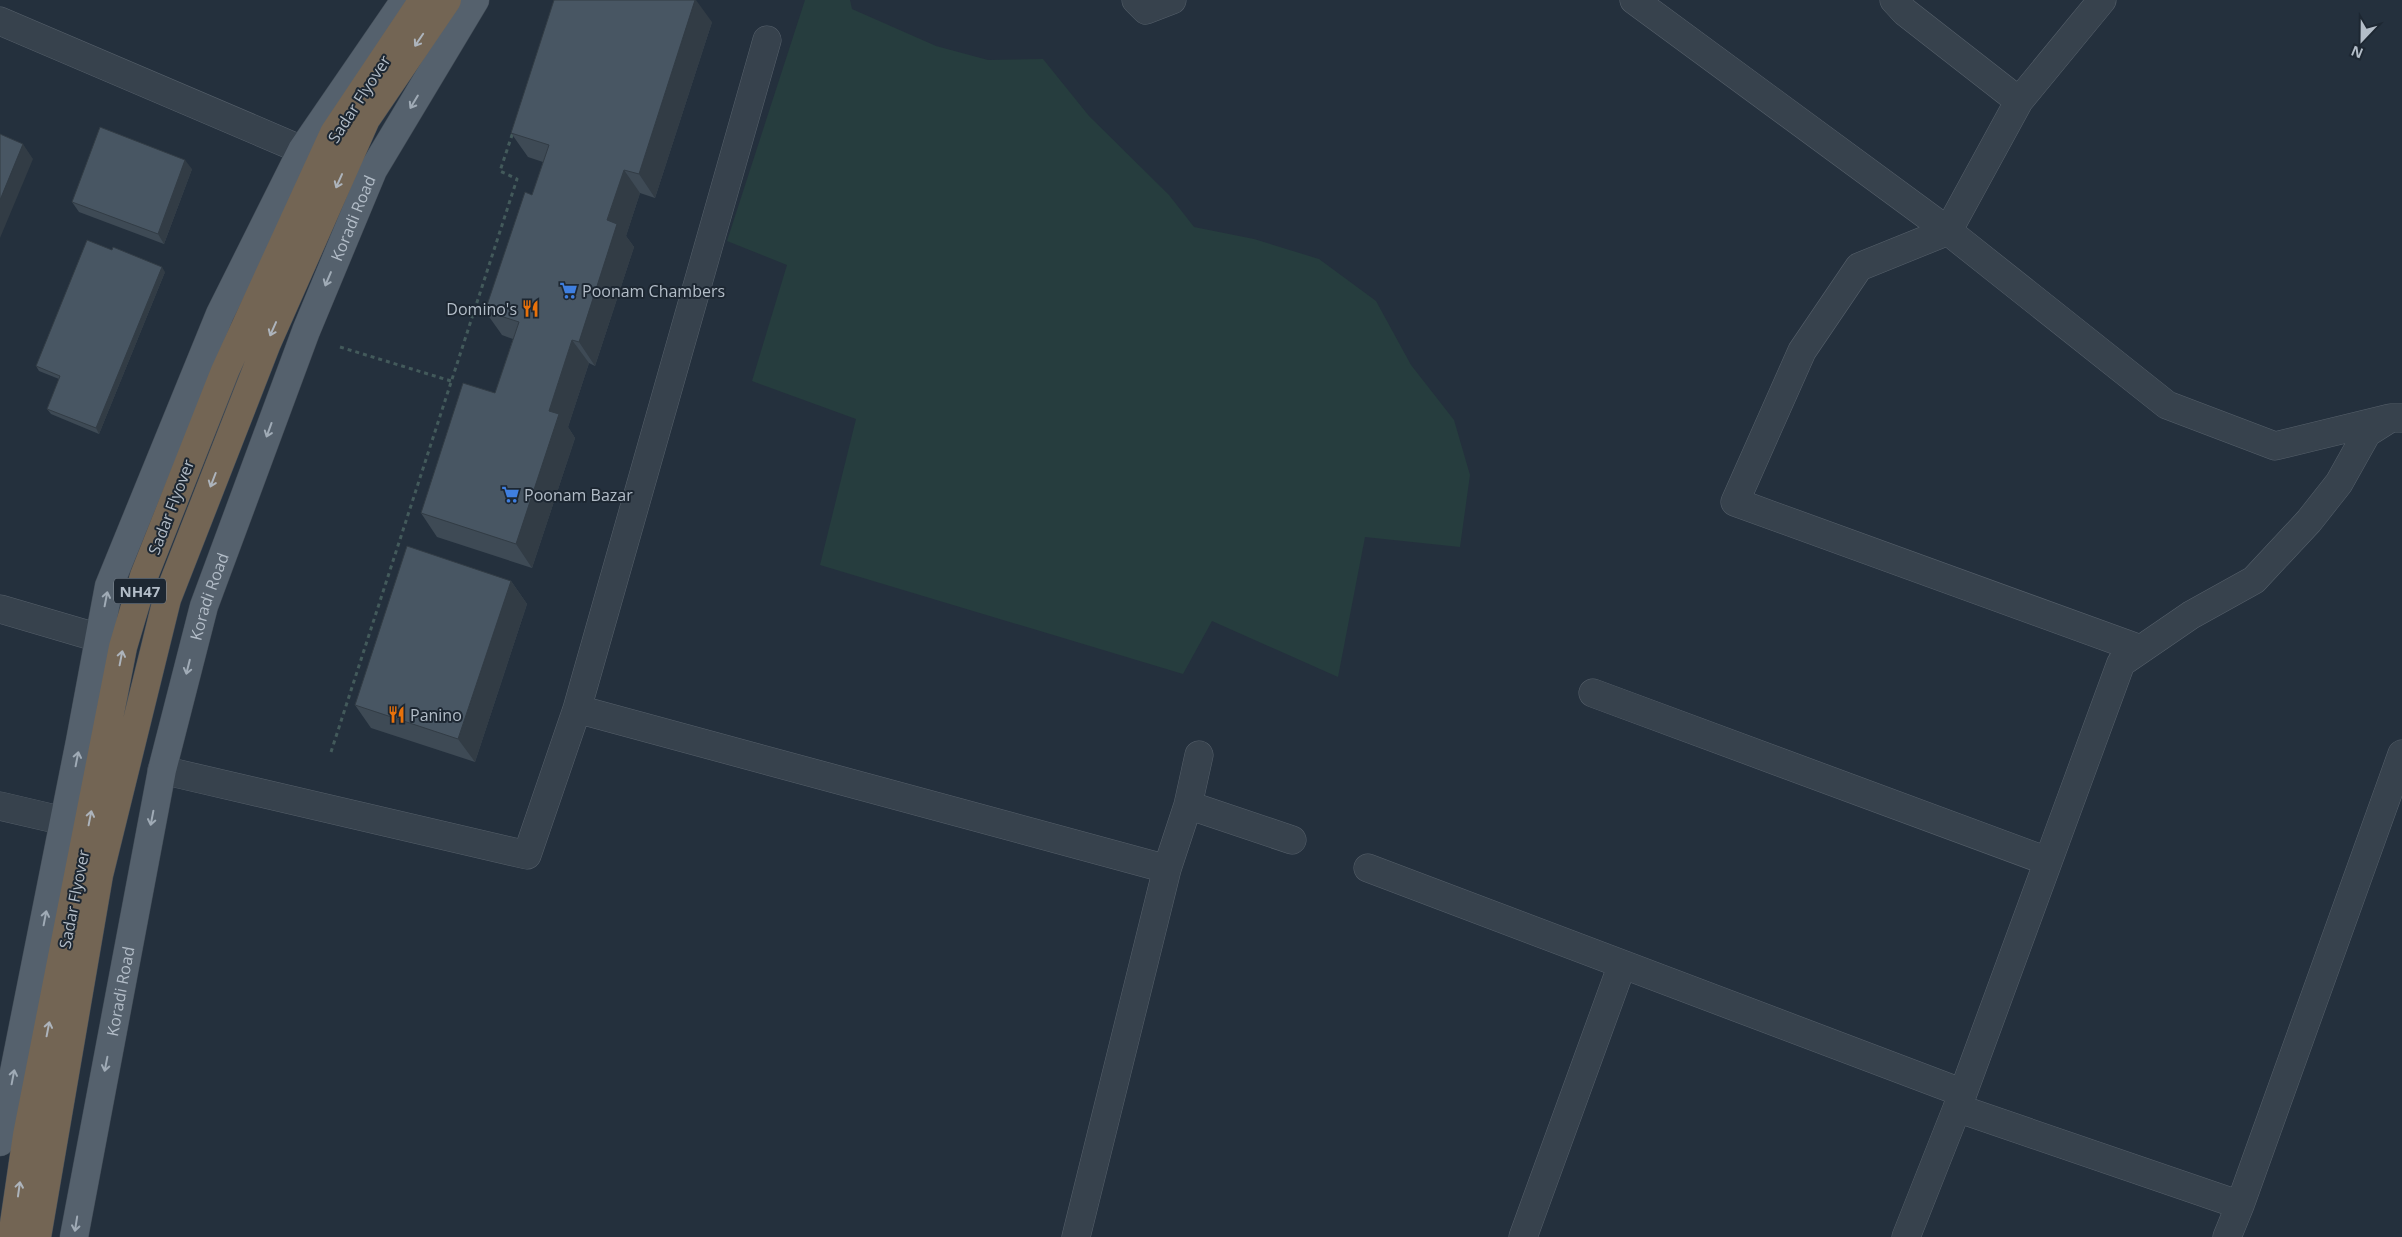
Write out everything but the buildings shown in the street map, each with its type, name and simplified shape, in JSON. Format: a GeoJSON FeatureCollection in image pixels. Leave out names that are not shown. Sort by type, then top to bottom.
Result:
{"type":"FeatureCollection","features":[{"type":"Feature","properties":{"kind":"highway","name":"Sadar Flyover"},"geometry":{"type":"LineString","coordinates":[[12,1237],[27,1135],[123,647],[144,576],[225,371],[334,133],[423,0]]}},
{"type":"Feature","properties":{"kind":"highway","name":"Sadar Flyover"},"geometry":{"type":"LineString","coordinates":[[37,1237],[99,875],[167,599],[267,343],[366,119],[447,0]]}},
{"type":"Feature","properties":{"kind":"main road","name":"NH47"},"geometry":{"type":"LineString","coordinates":[[0,1142],[109,586],[220,314],[302,150],[405,0]]}},
{"type":"Feature","properties":{"kind":"main road","name":"Koradi Road"},"geometry":{"type":"LineString","coordinates":[[74,1237],[162,770],[204,606],[306,331],[373,170],[475,0]]}},
{"type":"Feature","properties":{"kind":"street"},"geometry":{"type":"LineString","coordinates":[[1136,0],[1146,10],[1172,0]]}},
{"type":"Feature","properties":{"kind":"street"},"geometry":{"type":"LineString","coordinates":[[1634,0],[1948,231],[2168,405],[2275,446],[2396,418]]}},
{"type":"Feature","properties":{"kind":"street"},"geometry":{"type":"LineString","coordinates":[[1894,0],[1905,12],[2019,101]]}},
{"type":"Feature","properties":{"kind":"street"},"geometry":{"type":"LineString","coordinates":[[2102,0],[2019,101],[1948,231],[1858,267],[1802,351],[1735,502],[2140,650]]}},
{"type":"Feature","properties":{"kind":"street"},"geometry":{"type":"LineString","coordinates":[[0,21],[302,150]]}},
{"type":"Feature","properties":{"kind":"street"},"geometry":{"type":"LineString","coordinates":[[162,770],[527,855],[577,709],[767,40]]}},
{"type":"Feature","properties":{"kind":"street"},"geometry":{"type":"LineString","coordinates":[[1906,1237],[1960,1100],[2121,663],[2191,615],[2254,580],[2309,521],[2339,482],[2367,432],[2396,418]]}},
{"type":"Feature","properties":{"kind":"street"},"geometry":{"type":"LineString","coordinates":[[0,609],[99,638]]}},
{"type":"Feature","properties":{"kind":"street"},"geometry":{"type":"LineString","coordinates":[[1593,693],[2047,861]]}},
{"type":"Feature","properties":{"kind":"street"},"geometry":{"type":"LineString","coordinates":[[577,709],[1167,869]]}},
{"type":"Feature","properties":{"kind":"street"},"geometry":{"type":"LineString","coordinates":[[2227,1237],[2402,754]]}},
{"type":"Feature","properties":{"kind":"street"},"geometry":{"type":"LineString","coordinates":[[1076,1237],[1167,869],[1188,805],[1199,755]]}},
{"type":"Feature","properties":{"kind":"street"},"geometry":{"type":"LineString","coordinates":[[1188,805],[1292,840]]}},
{"type":"Feature","properties":{"kind":"street"},"geometry":{"type":"LineString","coordinates":[[0,806],[64,821]]}},
{"type":"Feature","properties":{"kind":"street"},"geometry":{"type":"LineString","coordinates":[[1368,868],[1622,965],[1960,1100],[2240,1205]]}},
{"type":"Feature","properties":{"kind":"street"},"geometry":{"type":"LineString","coordinates":[[1523,1237],[1622,965]]}},
{"type":"Feature","properties":{"kind":"path"},"geometry":{"type":"LineString","coordinates":[[331,752],[517,179],[500,171],[515,126]]}},
{"type":"Feature","properties":{"kind":"path"},"geometry":{"type":"LineString","coordinates":[[306,331],[335,346],[451,381]]}},
{"type":"Feature","properties":{"kind":"green space"},"geometry":{"type":"Polygon","coordinates":[[[805,0],[850,0],[852,9],[936,46],[988,60],[1043,59],[1089,116],[1169,195],[1194,227],[1254,239],[1319,259],[1376,301],[1411,365],[1454,420],[1470,475],[1460,547],[1365,537],[1338,677],[1212,621],[1183,674],[820,565],[856,419],[752,381],[787,265],[727,241],[805,0]]]}},
{"type":"Feature","properties":{"kind":"place","name":"Poonam Chambers"},"geometry":{"type":"Point","coordinates":[568,291]}},
{"type":"Feature","properties":{"kind":"place","name":"Domino's"},"geometry":{"type":"Point","coordinates":[531,309]}},
{"type":"Feature","properties":{"kind":"place","name":"Poonam Bazar"},"geometry":{"type":"Point","coordinates":[510,495]}},
{"type":"Feature","properties":{"kind":"place","name":"Panino"},"geometry":{"type":"Point","coordinates":[396,715]}}]}
